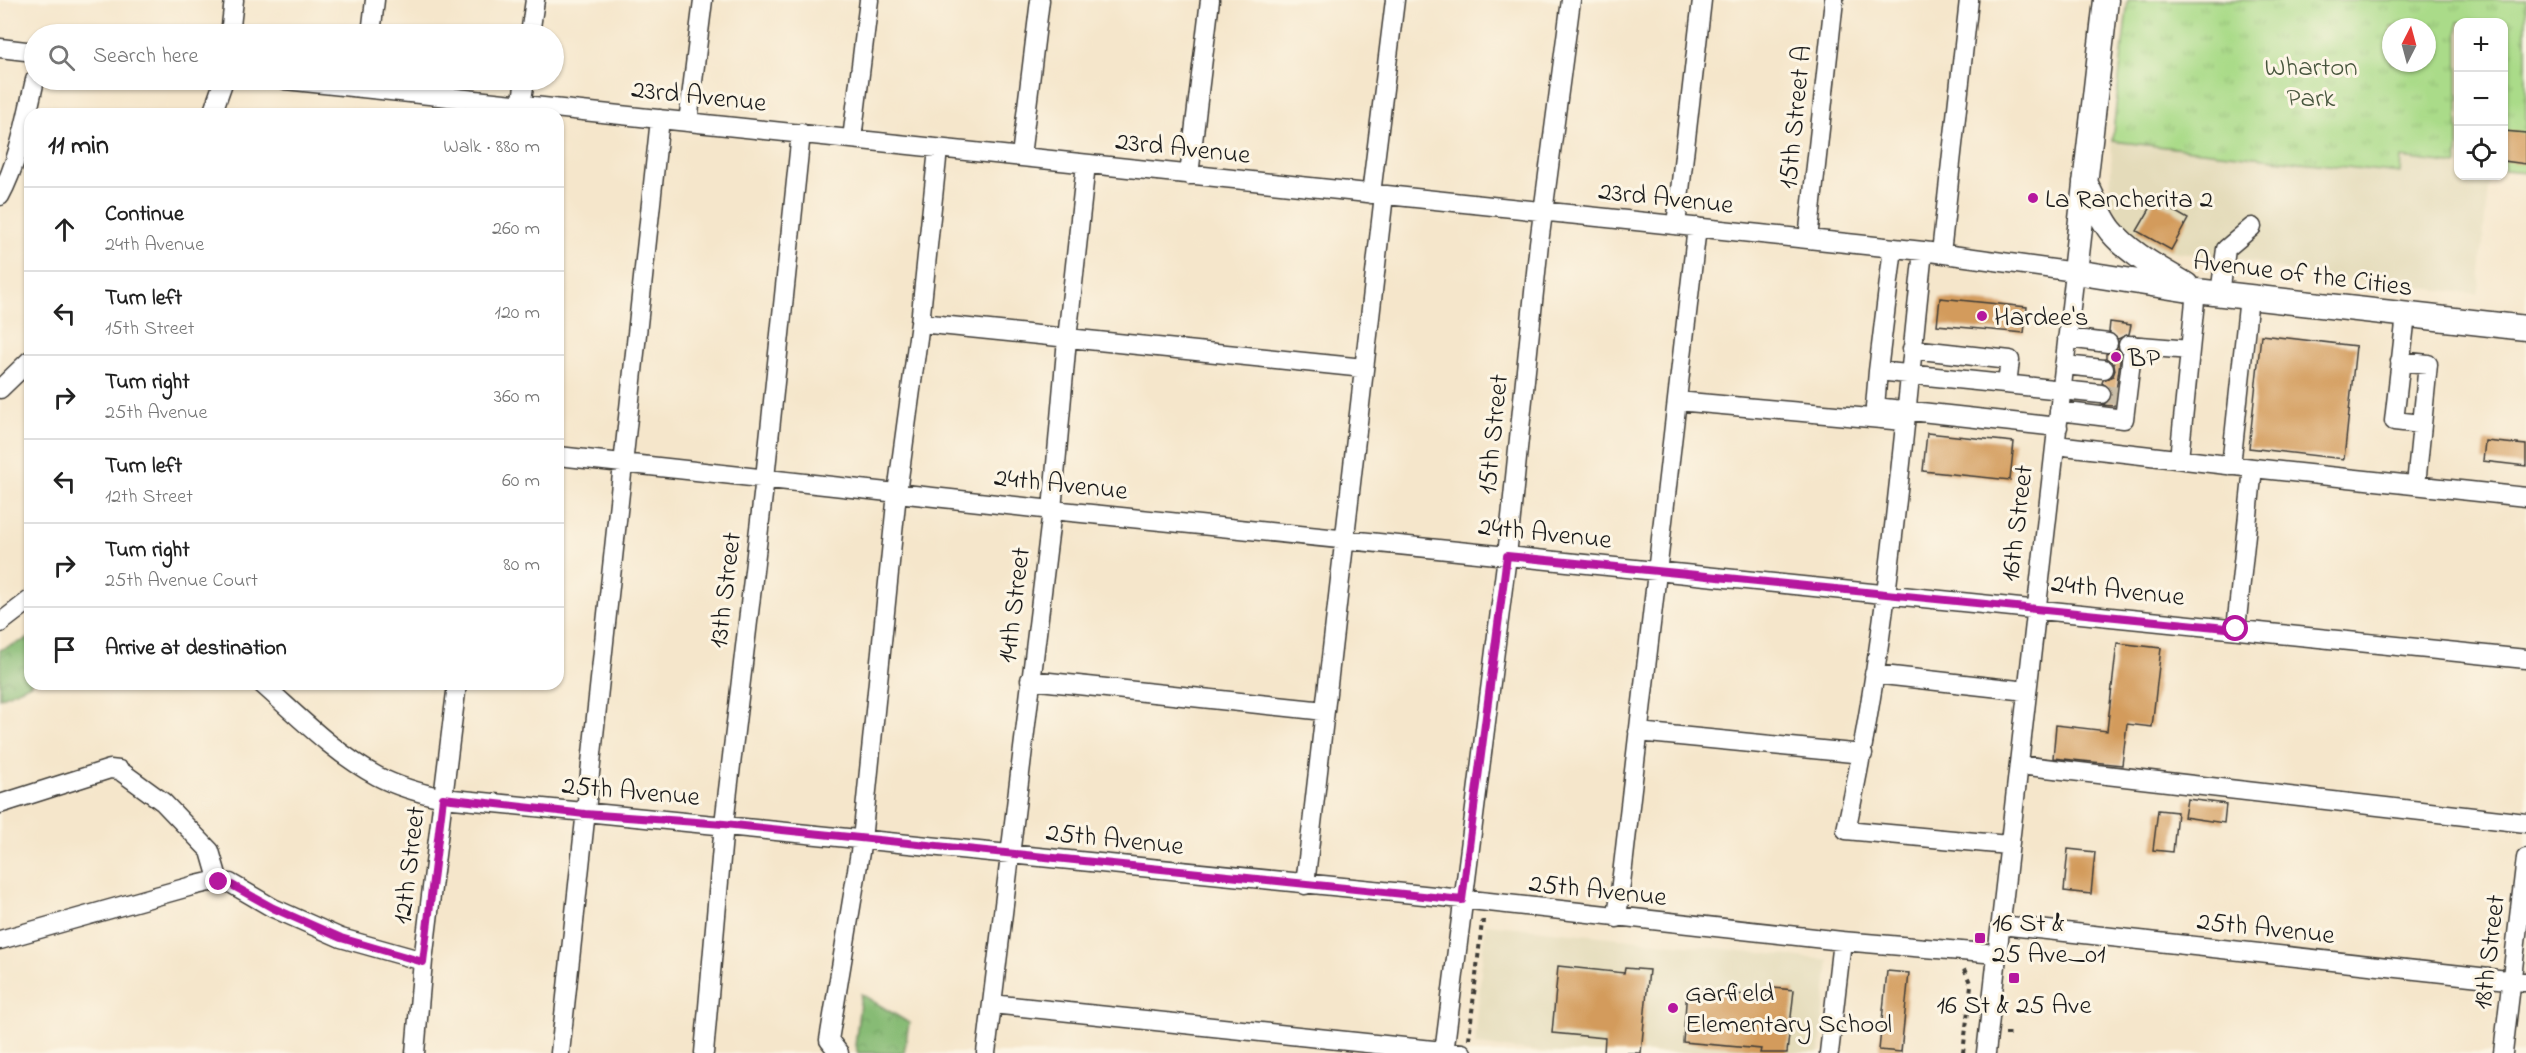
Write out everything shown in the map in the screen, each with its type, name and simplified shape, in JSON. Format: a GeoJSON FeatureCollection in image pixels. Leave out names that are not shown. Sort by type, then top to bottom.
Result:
{"type":"FeatureCollection","features":[{"type":"Feature","properties":{"kind":"main road","name":"16th Street"},"geometry":{"type":"LineString","coordinates":[[2074,272],[2106,0]]}},
{"type":"Feature","properties":{"kind":"main road"},"geometry":{"type":"LineString","coordinates":[[2085,182],[2110,230],[2121,242],[2131,251],[2196,291]]}},
{"type":"Feature","properties":{"kind":"main road","name":"Avenue of the Cities"},"geometry":{"type":"LineString","coordinates":[[2074,272],[2220,294],[2526,328]]}},
{"type":"Feature","properties":{"kind":"street"},"geometry":{"type":"LineString","coordinates":[[231,24],[234,0]]}},
{"type":"Feature","properties":{"kind":"street"},"geometry":{"type":"LineString","coordinates":[[372,24],[375,0]]}},
{"type":"Feature","properties":{"kind":"street"},"geometry":{"type":"LineString","coordinates":[[531,24],[535,0]]}},
{"type":"Feature","properties":{"kind":"street"},"geometry":{"type":"LineString","coordinates":[[688,122],[703,0]]}},
{"type":"Feature","properties":{"kind":"street"},"geometry":{"type":"LineString","coordinates":[[852,139],[869,0]]}},
{"type":"Feature","properties":{"kind":"street"},"geometry":{"type":"LineString","coordinates":[[1021,156],[1040,0]]}},
{"type":"Feature","properties":{"kind":"street"},"geometry":{"type":"LineString","coordinates":[[1189,175],[1210,0]]}},
{"type":"Feature","properties":{"kind":"street"},"geometry":{"type":"LineString","coordinates":[[1305,885],[1364,368],[1395,0]]}},
{"type":"Feature","properties":{"kind":"street","name":"15th Street"},"geometry":{"type":"LineString","coordinates":[[1455,1050],[1462,900],[1507,556],[1544,212],[1571,0]]}},
{"type":"Feature","properties":{"kind":"street"},"geometry":{"type":"LineString","coordinates":[[1676,225],[1702,0]]}},
{"type":"Feature","properties":{"kind":"street","name":"15th Street A"},"geometry":{"type":"LineString","coordinates":[[1808,239],[1834,0]]}},
{"type":"Feature","properties":{"kind":"street"},"geometry":{"type":"LineString","coordinates":[[1969,0],[1932,252],[1912,349],[1886,593],[1863,754],[1846,830],[2008,845]]}},
{"type":"Feature","properties":{"kind":"street"},"geometry":{"type":"LineString","coordinates":[[0,48],[24,51]]}},
{"type":"Feature","properties":{"kind":"street"},"geometry":{"type":"LineString","coordinates":[[28,108],[33,90]]}},
{"type":"Feature","properties":{"kind":"street"},"geometry":{"type":"LineString","coordinates":[[214,108],[220,90]]}},
{"type":"Feature","properties":{"kind":"street","name":"23rd Avenue"},"geometry":{"type":"LineString","coordinates":[[403,90],[515,108]]}},
{"type":"Feature","properties":{"kind":"street"},"geometry":{"type":"LineString","coordinates":[[521,108],[524,90]]}},
{"type":"Feature","properties":{"kind":"street","name":"23rd Avenue"},"geometry":{"type":"LineString","coordinates":[[564,112],[801,133],[1697,227],[1932,252],[2074,272]]}},
{"type":"Feature","properties":{"kind":"street"},"geometry":{"type":"LineString","coordinates":[[560,1053],[660,119]]}},
{"type":"Feature","properties":{"kind":"street"},"geometry":{"type":"LineString","coordinates":[[0,196],[7,183],[24,126]]}},
{"type":"Feature","properties":{"kind":"street","name":"13th Street"},"geometry":{"type":"LineString","coordinates":[[704,1053],[724,824],[765,478],[801,133]]}},
{"type":"Feature","properties":{"kind":"street"},"geometry":{"type":"LineString","coordinates":[[839,1053],[829,1040],[862,840],[897,492],[920,323],[938,149]]}},
{"type":"Feature","properties":{"kind":"street","name":"14th Street"},"geometry":{"type":"LineString","coordinates":[[986,1053],[1052,510],[1086,164]]}},
{"type":"Feature","properties":{"kind":"street"},"geometry":{"type":"LineString","coordinates":[[1617,918],[1697,227]]}},
{"type":"Feature","properties":{"kind":"street"},"geometry":{"type":"LineString","coordinates":[[2220,294],[2226,249],[2252,227]]}},
{"type":"Feature","properties":{"kind":"street"},"geometry":{"type":"LineString","coordinates":[[1893,248],[1875,408],[1905,416]]}},
{"type":"Feature","properties":{"kind":"street","name":"16th Street"},"geometry":{"type":"LineString","coordinates":[[1986,1053],[2074,272]]}},
{"type":"Feature","properties":{"kind":"street"},"geometry":{"type":"LineString","coordinates":[[2179,459],[2196,291]]}},
{"type":"Feature","properties":{"kind":"street"},"geometry":{"type":"LineString","coordinates":[[2231,466],[2249,297]]}},
{"type":"Feature","properties":{"kind":"street"},"geometry":{"type":"LineString","coordinates":[[2406,315],[2394,421],[2422,424]]}},
{"type":"Feature","properties":{"kind":"street"},"geometry":{"type":"LineString","coordinates":[[920,323],[1364,368]]}},
{"type":"Feature","properties":{"kind":"street"},"geometry":{"type":"LineString","coordinates":[[2067,338],[2108,343]]}},
{"type":"Feature","properties":{"kind":"street"},"geometry":{"type":"LineString","coordinates":[[2058,428],[2124,419],[2124,397],[2131,345],[2190,350]]}},
{"type":"Feature","properties":{"kind":"street"},"geometry":{"type":"LineString","coordinates":[[1912,349],[2010,360],[2007,384]]}},
{"type":"Feature","properties":{"kind":"street"},"geometry":{"type":"LineString","coordinates":[[2400,361],[2428,364],[2416,485]]}},
{"type":"Feature","properties":{"kind":"street"},"geometry":{"type":"LineString","coordinates":[[2064,365],[2104,369]]}},
{"type":"Feature","properties":{"kind":"street"},"geometry":{"type":"LineString","coordinates":[[0,389],[24,366]]}},
{"type":"Feature","properties":{"kind":"street"},"geometry":{"type":"LineString","coordinates":[[1878,371],[2101,394]]}},
{"type":"Feature","properties":{"kind":"street"},"geometry":{"type":"LineString","coordinates":[[1677,401],[2058,428],[2179,459],[2526,496]]}},
{"type":"Feature","properties":{"kind":"street","name":"24th Avenue"},"geometry":{"type":"LineString","coordinates":[[564,457],[1052,510],[2526,659]]}},
{"type":"Feature","properties":{"kind":"street"},"geometry":{"type":"LineString","coordinates":[[2236,629],[2253,468]]}},
{"type":"Feature","properties":{"kind":"street"},"geometry":{"type":"LineString","coordinates":[[0,623],[24,605]]}},
{"type":"Feature","properties":{"kind":"street"},"geometry":{"type":"LineString","coordinates":[[1874,674],[2027,691]]}},
{"type":"Feature","properties":{"kind":"street"},"geometry":{"type":"LineString","coordinates":[[1030,680],[1325,711]]}},
{"type":"Feature","properties":{"kind":"street","name":"25th Avenue"},"geometry":{"type":"LineString","coordinates":[[269,690],[351,759],[378,777],[415,792],[443,798],[585,814],[724,824],[1842,941],[1997,954]]}},
{"type":"Feature","properties":{"kind":"street","name":"12th Street"},"geometry":{"type":"LineString","coordinates":[[415,1053],[423,962],[456,690]]}},
{"type":"Feature","properties":{"kind":"street"},"geometry":{"type":"LineString","coordinates":[[1638,732],[1863,754]]}},
{"type":"Feature","properties":{"kind":"street"},"geometry":{"type":"LineString","coordinates":[[2019,765],[2526,823]]}},
{"type":"Feature","properties":{"kind":"street"},"geometry":{"type":"LineString","coordinates":[[0,804],[110,769],[119,770],[163,802],[210,851],[219,882]]}},
{"type":"Feature","properties":{"kind":"street","name":"18th Street"},"geometry":{"type":"LineString","coordinates":[[2503,1053],[2519,981],[2526,858]]}},
{"type":"Feature","properties":{"kind":"street"},"geometry":{"type":"LineString","coordinates":[[0,940],[192,885],[219,882],[230,884],[273,908],[341,938],[423,962]]}},
{"type":"Feature","properties":{"kind":"street","name":"25th Avenue"},"geometry":{"type":"LineString","coordinates":[[2001,925],[2519,981]]}},
{"type":"Feature","properties":{"kind":"street"},"geometry":{"type":"LineString","coordinates":[[1829,1053],[1842,941]]}},
{"type":"Feature","properties":{"kind":"street"},"geometry":{"type":"LineString","coordinates":[[992,1004],[1455,1050]]}},
{"type":"Feature","properties":{"kind":"path"},"geometry":{"type":"LineString","coordinates":[[1455,1050],[1482,921],[1493,923]]}},
{"type":"Feature","properties":{"kind":"path"},"geometry":{"type":"LineString","coordinates":[[1963,1053],[1971,985],[1964,968]]}},
{"type":"Feature","properties":{"kind":"shaded area"},"geometry":{"type":"Polygon","coordinates":[[[2112,141],[2399,173],[2401,158],[2454,165],[2454,180],[2489,180],[2478,294],[2302,275],[2231,256],[2160,249],[2142,239],[2121,222],[2110,202],[2112,141]]]}},
{"type":"Feature","properties":{"kind":"shaded area","name":"Garfield Elementary School"},"geometry":{"type":"Polygon","coordinates":[[[1485,924],[1829,960],[1820,1053],[1552,1053],[1475,1045],[1485,924]]]}},
{"type":"Feature","properties":{"kind":"green space","name":"Wharton Park"},"geometry":{"type":"Polygon","coordinates":[[[2128,0],[2526,0],[2526,172],[2508,170],[2508,18],[2454,18],[2454,165],[2401,158],[2400,173],[2112,141],[2128,0]]]}},
{"type":"Feature","properties":{"kind":"green space"},"geometry":{"type":"Polygon","coordinates":[[[24,640],[24,687],[0,698],[0,650],[24,640]]]}},
{"type":"Feature","properties":{"kind":"green space"},"geometry":{"type":"Polygon","coordinates":[[[861,994],[909,1023],[904,1053],[858,1053],[855,1046],[861,994]]]}},
{"type":"Feature","properties":{"kind":"building"},"geometry":{"type":"Polygon","coordinates":[[[2508,131],[2526,133],[2526,164],[2508,162],[2508,131]]]}},
{"type":"Feature","properties":{"kind":"building"},"geometry":{"type":"Polygon","coordinates":[[[2155,200],[2188,219],[2171,250],[2137,231],[2155,200]]]}},
{"type":"Feature","properties":{"kind":"building","name":"Hardee's"},"geometry":{"type":"Polygon","coordinates":[[[1940,298],[2027,307],[2024,333],[1937,325],[1940,298]]]}},
{"type":"Feature","properties":{"kind":"building"},"geometry":{"type":"Polygon","coordinates":[[[2110,322],[2131,325],[2129,334],[2118,339],[2109,332],[2110,322]]]}},
{"type":"Feature","properties":{"kind":"building"},"geometry":{"type":"Polygon","coordinates":[[[2261,335],[2356,346],[2344,459],[2249,448],[2261,335]]]}},
{"type":"Feature","properties":{"kind":"building"},"geometry":{"type":"Polygon","coordinates":[[[2118,349],[2121,353],[2114,406],[2102,405],[2110,401],[2112,395],[2111,389],[2102,383],[2103,380],[2113,376],[2115,370],[2114,364],[2106,358],[2106,354],[2118,349]]]}},
{"type":"Feature","properties":{"kind":"building"},"geometry":{"type":"Polygon","coordinates":[[[1927,433],[2014,442],[2010,480],[1923,471],[1927,433]]]}},
{"type":"Feature","properties":{"kind":"building"},"geometry":{"type":"Polygon","coordinates":[[[2485,441],[2526,445],[2526,466],[2483,461],[2485,441]]]}},
{"type":"Feature","properties":{"kind":"building"},"geometry":{"type":"Polygon","coordinates":[[[2117,643],[2161,648],[2152,727],[2127,724],[2122,765],[2053,758],[2056,725],[2107,731],[2117,643]]]}},
{"type":"Feature","properties":{"kind":"building"},"geometry":{"type":"Polygon","coordinates":[[[2187,799],[2226,804],[2224,823],[2184,817],[2187,799]]]}},
{"type":"Feature","properties":{"kind":"building"},"geometry":{"type":"Polygon","coordinates":[[[2158,810],[2177,812],[2173,852],[2153,850],[2158,810]]]}},
{"type":"Feature","properties":{"kind":"building"},"geometry":{"type":"Polygon","coordinates":[[[2068,849],[2095,852],[2091,894],[2064,891],[2068,849]]]}},
{"type":"Feature","properties":{"kind":"building"},"geometry":{"type":"Polygon","coordinates":[[[1558,966],[1624,973],[1625,968],[1649,970],[1641,1053],[1604,1053],[1605,1038],[1552,1033],[1558,966]]]}},
{"type":"Feature","properties":{"kind":"building"},"geometry":{"type":"Polygon","coordinates":[[[1887,971],[1909,973],[1901,1052],[1879,1050],[1887,971]]]}},
{"type":"Feature","properties":{"kind":"building"},"geometry":{"type":"Polygon","coordinates":[[[1773,988],[1794,990],[1787,1053],[1760,1053],[1761,1049],[1683,1042],[1687,990],[1772,997],[1773,988]]]}},
{"type":"Feature","properties":{"kind":"tunnel"},"geometry":{"type":"LineString","coordinates":[[2101,394],[2121,396]]}},
{"type":"Feature","properties":{"kind":"place","name":"La Rancherita 2"},"geometry":{"type":"Point","coordinates":[2033,198]}},
{"type":"Feature","properties":{"kind":"place","name":"Hardee's"},"geometry":{"type":"Point","coordinates":[1982,316]}},
{"type":"Feature","properties":{"kind":"place","name":"BP"},"geometry":{"type":"Point","coordinates":[2116,357]}},
{"type":"Feature","properties":{"kind":"place","name":"16 St & 25 Ave_01"},"geometry":{"type":"Point","coordinates":[1980,938]}},
{"type":"Feature","properties":{"kind":"place","name":"16 St & 25 Ave"},"geometry":{"type":"Point","coordinates":[2014,978]}},
{"type":"Feature","properties":{"kind":"place","name":"Garfield Elementary School"},"geometry":{"type":"Point","coordinates":[1673,1008]}},
{"type":"Feature","properties":{"kind":"route"},"geometry":{"type":"LineString","coordinates":[[219,882],[230,884],[315,928],[423,962],[443,798],[585,814],[724,824],[1462,900],[1507,556],[2236,629]]}}]}
